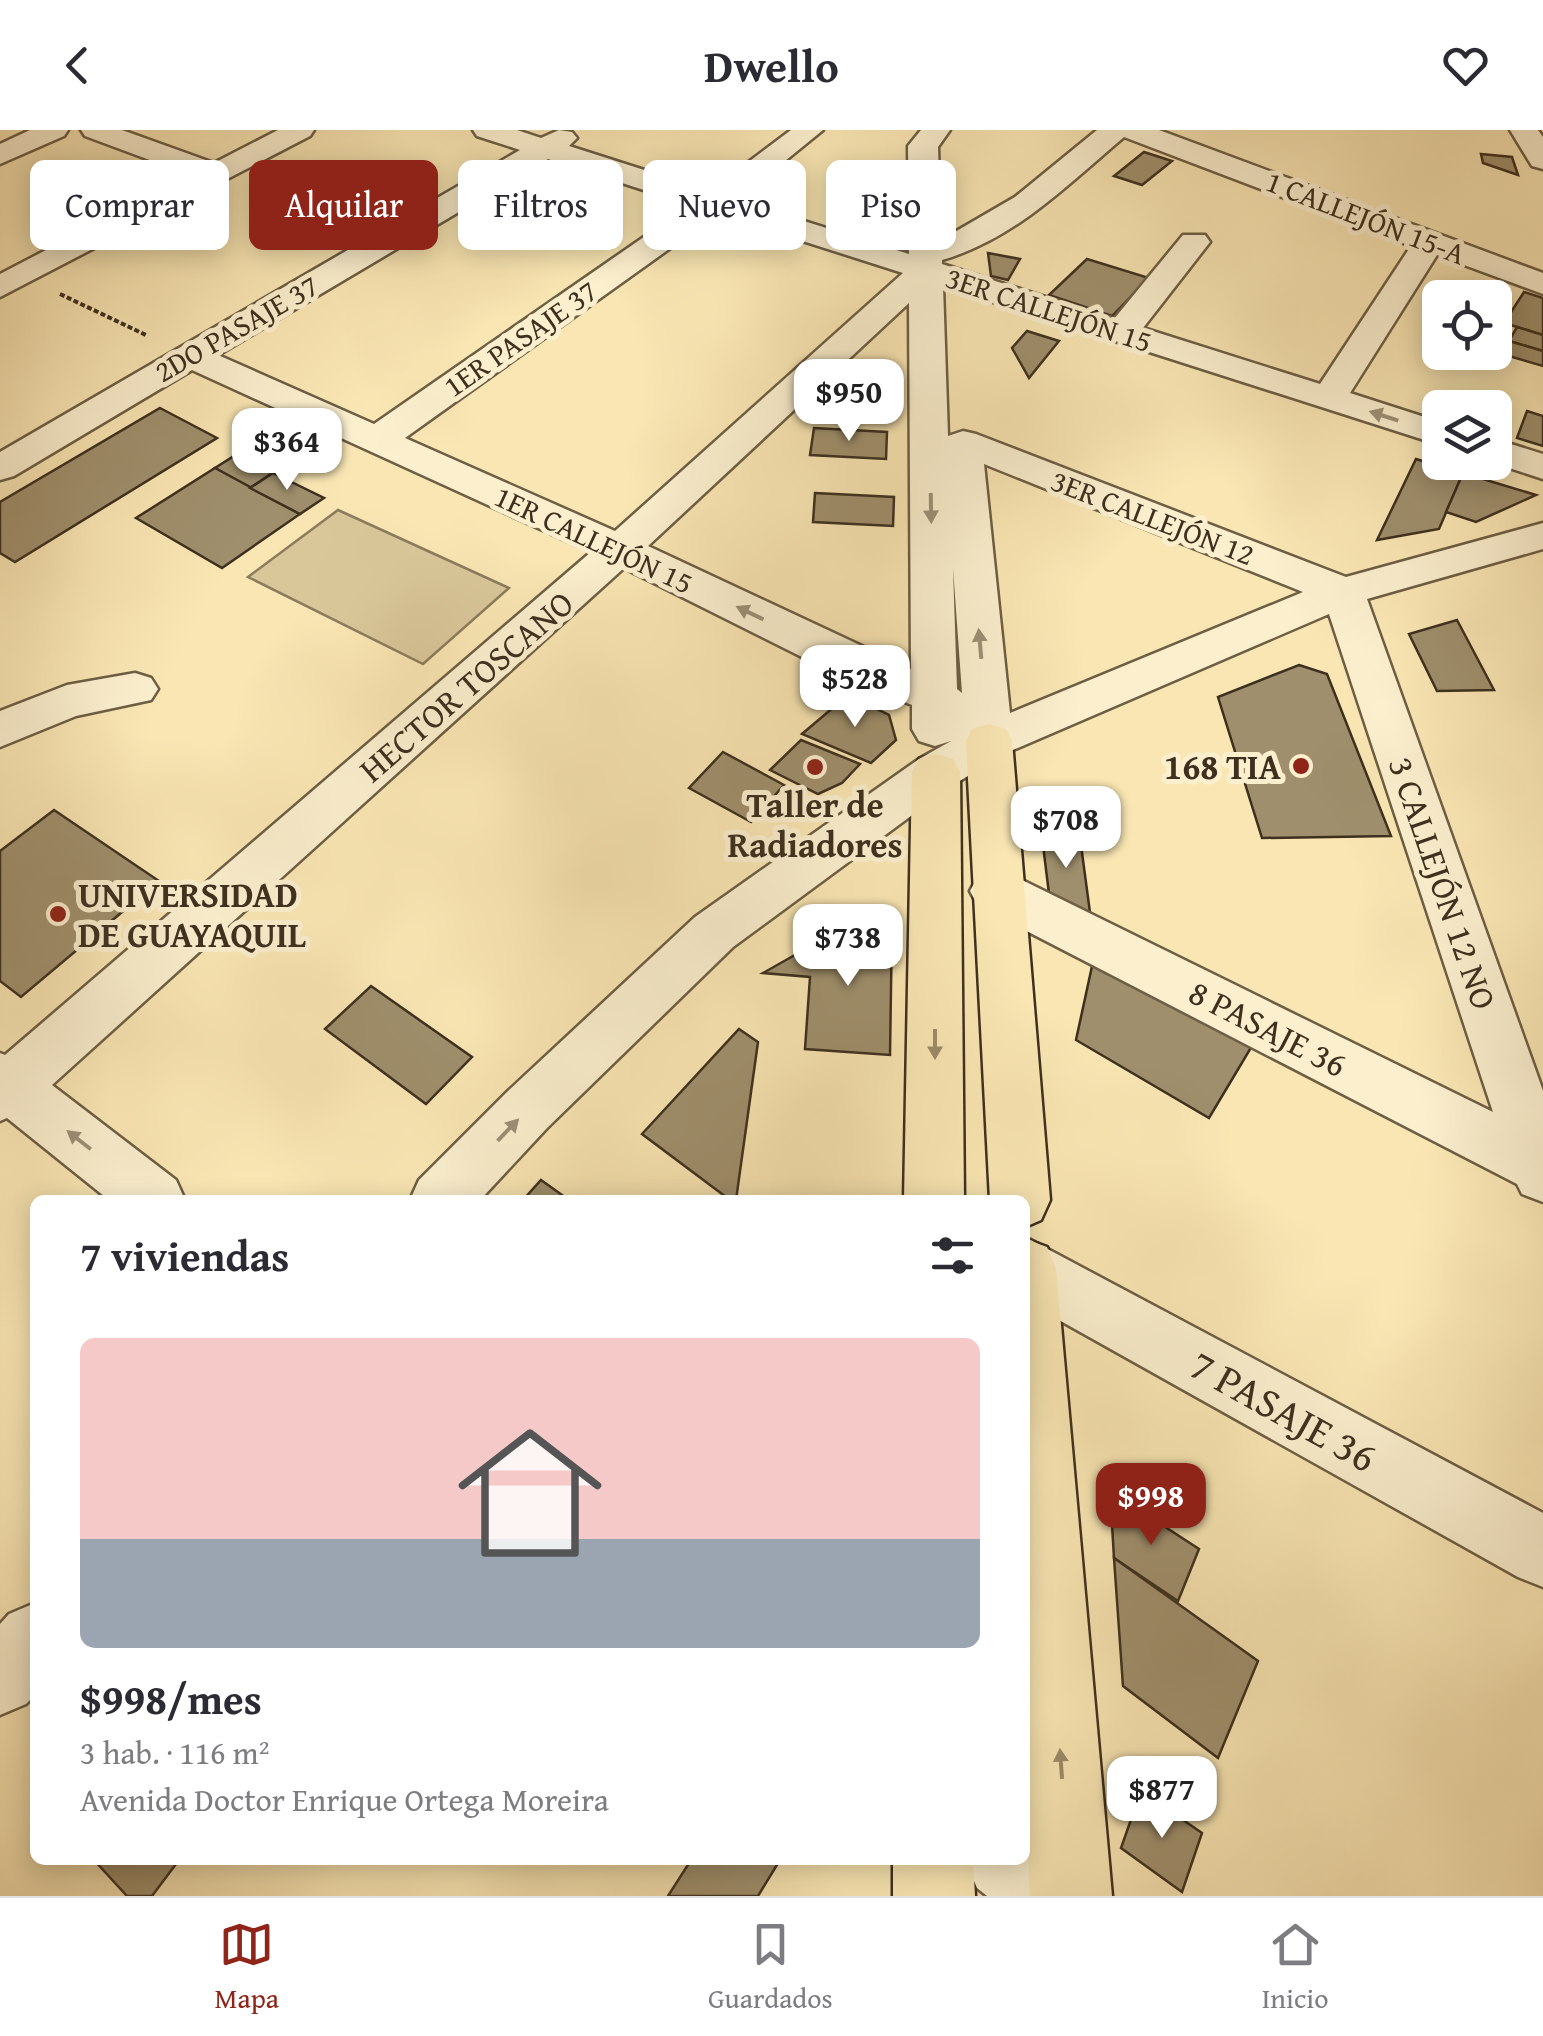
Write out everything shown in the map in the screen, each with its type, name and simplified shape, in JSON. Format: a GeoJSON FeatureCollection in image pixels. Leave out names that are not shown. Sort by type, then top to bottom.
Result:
{"type":"FeatureCollection","features":[{"type":"Feature","properties":{"kind":"main road"},"geometry":{"type":"LineString","coordinates":[[989,741],[996,890],[1020,1195]]}},
{"type":"Feature","properties":{"kind":"main road"},"geometry":{"type":"LineString","coordinates":[[934,1195],[936,772]]}},
{"type":"Feature","properties":{"kind":"main road"},"geometry":{"type":"LineString","coordinates":[[1030,1336],[1071,1896]]}},
{"type":"Feature","properties":{"kind":"main road"},"geometry":{"type":"LineString","coordinates":[[933,1865],[934,1896]]}},
{"type":"Feature","properties":{"kind":"street"},"geometry":{"type":"LineString","coordinates":[[0,156],[54,130]]}},
{"type":"Feature","properties":{"kind":"street"},"geometry":{"type":"LineString","coordinates":[[96,130],[177,160]]}},
{"type":"Feature","properties":{"kind":"street"},"geometry":{"type":"LineString","coordinates":[[229,167],[300,130]]}},
{"type":"Feature","properties":{"kind":"street","name":"3ER CALLEJÓN 15"},"geometry":{"type":"LineString","coordinates":[[487,130],[643,181]]}},
{"type":"Feature","properties":{"kind":"street","name":"2DO PASAJE 37"},"geometry":{"type":"LineString","coordinates":[[0,468],[188,354],[576,130]]}},
{"type":"Feature","properties":{"kind":"street","name":"1ER PASAJE 37"},"geometry":{"type":"LineString","coordinates":[[770,160],[809,130]]}},
{"type":"Feature","properties":{"kind":"street"},"geometry":{"type":"LineString","coordinates":[[935,131],[949,146],[939,263],[936,772]]}},
{"type":"Feature","properties":{"kind":"street","name":"1 CALLEJÓN 15-A"},"geometry":{"type":"LineString","coordinates":[[1132,131],[1543,284]]}},
{"type":"Feature","properties":{"kind":"street","name":"HECTOR TOSCANO"},"geometry":{"type":"LineString","coordinates":[[3,1086],[620,550],[939,263],[1132,131]]}},
{"type":"Feature","properties":{"kind":"street","name":"3ER CALLEJÓN 15"},"geometry":{"type":"LineString","coordinates":[[806,228],[939,263],[1122,332],[1422,428]]}},
{"type":"Feature","properties":{"kind":"street"},"geometry":{"type":"LineString","coordinates":[[1122,332],[1194,242]]}},
{"type":"Feature","properties":{"kind":"street"},"geometry":{"type":"LineString","coordinates":[[1329,398],[1430,242]]}},
{"type":"Feature","properties":{"kind":"street"},"geometry":{"type":"LineString","coordinates":[[11,281],[70,250]]}},
{"type":"Feature","properties":{"kind":"street","name":"1ER PASAJE 37"},"geometry":{"type":"LineString","coordinates":[[376,440],[647,250]]}},
{"type":"Feature","properties":{"kind":"street"},"geometry":{"type":"LineString","coordinates":[[939,263],[963,442],[989,741]]}},
{"type":"Feature","properties":{"kind":"street","name":"1ER CALLEJÓN 15"},"geometry":{"type":"LineString","coordinates":[[188,354],[620,550],[860,667],[934,696],[989,741]]}},
{"type":"Feature","properties":{"kind":"street","name":"3ER CALLEJÓN 12"},"geometry":{"type":"LineString","coordinates":[[963,442],[1343,592]]}},
{"type":"Feature","properties":{"kind":"street"},"geometry":{"type":"LineString","coordinates":[[1512,456],[1543,466]]}},
{"type":"Feature","properties":{"kind":"street"},"geometry":{"type":"LineString","coordinates":[[445,1195],[714,932],[936,772],[989,741],[1343,592],[1543,536]]}},
{"type":"Feature","properties":{"kind":"street","name":"3 CALLEJÓN 12 NO"},"geometry":{"type":"LineString","coordinates":[[1343,592],[1541,1170]]}},
{"type":"Feature","properties":{"kind":"street"},"geometry":{"type":"LineString","coordinates":[[0,730],[67,702],[135,689]]}},
{"type":"Feature","properties":{"kind":"street","name":"8 PASAJE 36"},"geometry":{"type":"LineString","coordinates":[[996,890],[1541,1170]]}},
{"type":"Feature","properties":{"kind":"street"},"geometry":{"type":"LineString","coordinates":[[3,1086],[148,1195]]}},
{"type":"Feature","properties":{"kind":"street","name":"7 PASAJE 36"},"geometry":{"type":"LineString","coordinates":[[1030,1271],[1543,1552]]}},
{"type":"Feature","properties":{"kind":"street"},"geometry":{"type":"LineString","coordinates":[[0,1678],[30,1645]]}},
{"type":"Feature","properties":{"kind":"street"},"geometry":{"type":"LineString","coordinates":[[1012,1865],[1052,1896]]}},
{"type":"Feature","properties":{"kind":"path"},"geometry":{"type":"LineString","coordinates":[[11,281],[188,354]]}},
{"type":"Feature","properties":{"kind":"shaded area"},"geometry":{"type":"Polygon","coordinates":[[[338,510],[509,588],[423,664],[248,577],[338,510]]]}},
{"type":"Feature","properties":{"kind":"building"},"geometry":{"type":"Polygon","coordinates":[[[1144,152],[1172,161],[1142,185],[1114,176],[1144,152]]]}},
{"type":"Feature","properties":{"kind":"building"},"geometry":{"type":"Polygon","coordinates":[[[1481,154],[1512,157],[1518,175],[1483,163],[1481,154]]]}},
{"type":"Feature","properties":{"kind":"building"},"geometry":{"type":"Polygon","coordinates":[[[988,253],[1020,259],[1008,280],[991,276],[988,253]]]}},
{"type":"Feature","properties":{"kind":"building"},"geometry":{"type":"Polygon","coordinates":[[[1087,259],[1149,278],[1112,316],[1049,295],[1087,259]]]}},
{"type":"Feature","properties":{"kind":"building"},"geometry":{"type":"Polygon","coordinates":[[[1524,292],[1543,298],[1543,335],[1512,325],[1512,311],[1524,292]]]}},
{"type":"Feature","properties":{"kind":"building"},"geometry":{"type":"Polygon","coordinates":[[[1517,327],[1543,335],[1543,351],[1512,342],[1517,327]]]}},
{"type":"Feature","properties":{"kind":"building"},"geometry":{"type":"Polygon","coordinates":[[[1027,331],[1059,341],[1029,378],[1012,348],[1027,331]]]}},
{"type":"Feature","properties":{"kind":"building"},"geometry":{"type":"Polygon","coordinates":[[[1512,342],[1543,351],[1543,366],[1512,357],[1512,342]]]}},
{"type":"Feature","properties":{"kind":"building"},"geometry":{"type":"Polygon","coordinates":[[[160,408],[217,438],[15,562],[0,553],[0,502],[160,408]]]}},
{"type":"Feature","properties":{"kind":"building"},"geometry":{"type":"Polygon","coordinates":[[[1527,411],[1543,416],[1543,446],[1517,438],[1527,411]]]}},
{"type":"Feature","properties":{"kind":"building"},"geometry":{"type":"Polygon","coordinates":[[[814,428],[887,432],[886,459],[810,455],[814,428]]]}},
{"type":"Feature","properties":{"kind":"building"},"geometry":{"type":"Polygon","coordinates":[[[253,444],[289,462],[250,488],[215,468],[253,444]]]}},
{"type":"Feature","properties":{"kind":"building"},"geometry":{"type":"Polygon","coordinates":[[[1416,459],[1422,461],[1422,480],[1460,480],[1439,529],[1377,540],[1416,459]]]}},
{"type":"Feature","properties":{"kind":"building"},"geometry":{"type":"Polygon","coordinates":[[[215,468],[300,514],[222,568],[136,518],[215,468]]]}},
{"type":"Feature","properties":{"kind":"building"},"geometry":{"type":"Polygon","coordinates":[[[273,473],[324,498],[300,514],[250,488],[273,473]]]}},
{"type":"Feature","properties":{"kind":"building"},"geometry":{"type":"Polygon","coordinates":[[[1460,480],[1486,480],[1536,495],[1476,522],[1446,512],[1460,480]]]}},
{"type":"Feature","properties":{"kind":"building"},"geometry":{"type":"Polygon","coordinates":[[[815,493],[894,497],[893,526],[813,522],[815,493]]]}},
{"type":"Feature","properties":{"kind":"building"},"geometry":{"type":"Polygon","coordinates":[[[1457,620],[1494,690],[1437,691],[1409,634],[1457,620]]]}},
{"type":"Feature","properties":{"kind":"building","name":"168 TIA"},"geometry":{"type":"Polygon","coordinates":[[[1299,665],[1327,674],[1391,836],[1262,838],[1218,697],[1299,665]]]}},
{"type":"Feature","properties":{"kind":"building"},"geometry":{"type":"Polygon","coordinates":[[[848,695],[889,715],[896,740],[871,763],[802,734],[848,695]]]}},
{"type":"Feature","properties":{"kind":"building","name":"Taller de Radiadores"},"geometry":{"type":"Polygon","coordinates":[[[801,740],[860,764],[842,783],[818,794],[770,770],[801,740]]]}},
{"type":"Feature","properties":{"kind":"building"},"geometry":{"type":"Polygon","coordinates":[[[723,752],[784,785],[751,822],[689,788],[723,752]]]}},
{"type":"Feature","properties":{"kind":"building"},"geometry":{"type":"Polygon","coordinates":[[[54,810],[159,881],[21,997],[0,981],[0,851],[54,810]]]}},
{"type":"Feature","properties":{"kind":"building"},"geometry":{"type":"Polygon","coordinates":[[[1041,829],[1079,830],[1091,920],[1050,902],[1041,829]]]}},
{"type":"Feature","properties":{"kind":"building"},"geometry":{"type":"Polygon","coordinates":[[[855,921],[892,922],[890,1055],[805,1049],[810,977],[763,973],[855,921]]]}},
{"type":"Feature","properties":{"kind":"building"},"geometry":{"type":"Polygon","coordinates":[[[1094,957],[1252,1046],[1209,1118],[1076,1040],[1094,957]]]}},
{"type":"Feature","properties":{"kind":"building"},"geometry":{"type":"Polygon","coordinates":[[[371,986],[472,1057],[426,1104],[325,1029],[371,986]]]}},
{"type":"Feature","properties":{"kind":"building"},"geometry":{"type":"Polygon","coordinates":[[[739,1029],[758,1042],[737,1195],[723,1195],[642,1134],[739,1029]]]}},
{"type":"Feature","properties":{"kind":"building"},"geometry":{"type":"Polygon","coordinates":[[[541,1180],[562,1195],[528,1195],[541,1180]]]}},
{"type":"Feature","properties":{"kind":"building"},"geometry":{"type":"Polygon","coordinates":[[[1110,1491],[1199,1549],[1178,1601],[1114,1558],[1110,1491]]]}},
{"type":"Feature","properties":{"kind":"building"},"geometry":{"type":"Polygon","coordinates":[[[1114,1558],[1258,1661],[1218,1758],[1123,1686],[1114,1558]]]}},
{"type":"Feature","properties":{"kind":"building"},"geometry":{"type":"Polygon","coordinates":[[[1141,1791],[1202,1833],[1182,1892],[1121,1848],[1141,1791]]]}},
{"type":"Feature","properties":{"kind":"building"},"geometry":{"type":"Polygon","coordinates":[[[99,1865],[175,1865],[152,1896],[127,1896],[99,1865]]]}},
{"type":"Feature","properties":{"kind":"building"},"geometry":{"type":"Polygon","coordinates":[[[688,1865],[777,1865],[758,1896],[668,1896],[688,1865]]]}},
{"type":"Feature","properties":{"kind":"place","name":"168 TIA"},"geometry":{"type":"Point","coordinates":[1301,766]}},
{"type":"Feature","properties":{"kind":"place","name":"Taller de Radiadores"},"geometry":{"type":"Point","coordinates":[815,767]}},
{"type":"Feature","properties":{"kind":"place","name":"UNIVERSIDAD DE GUAYAQUIL"},"geometry":{"type":"Point","coordinates":[58,914]}}]}
